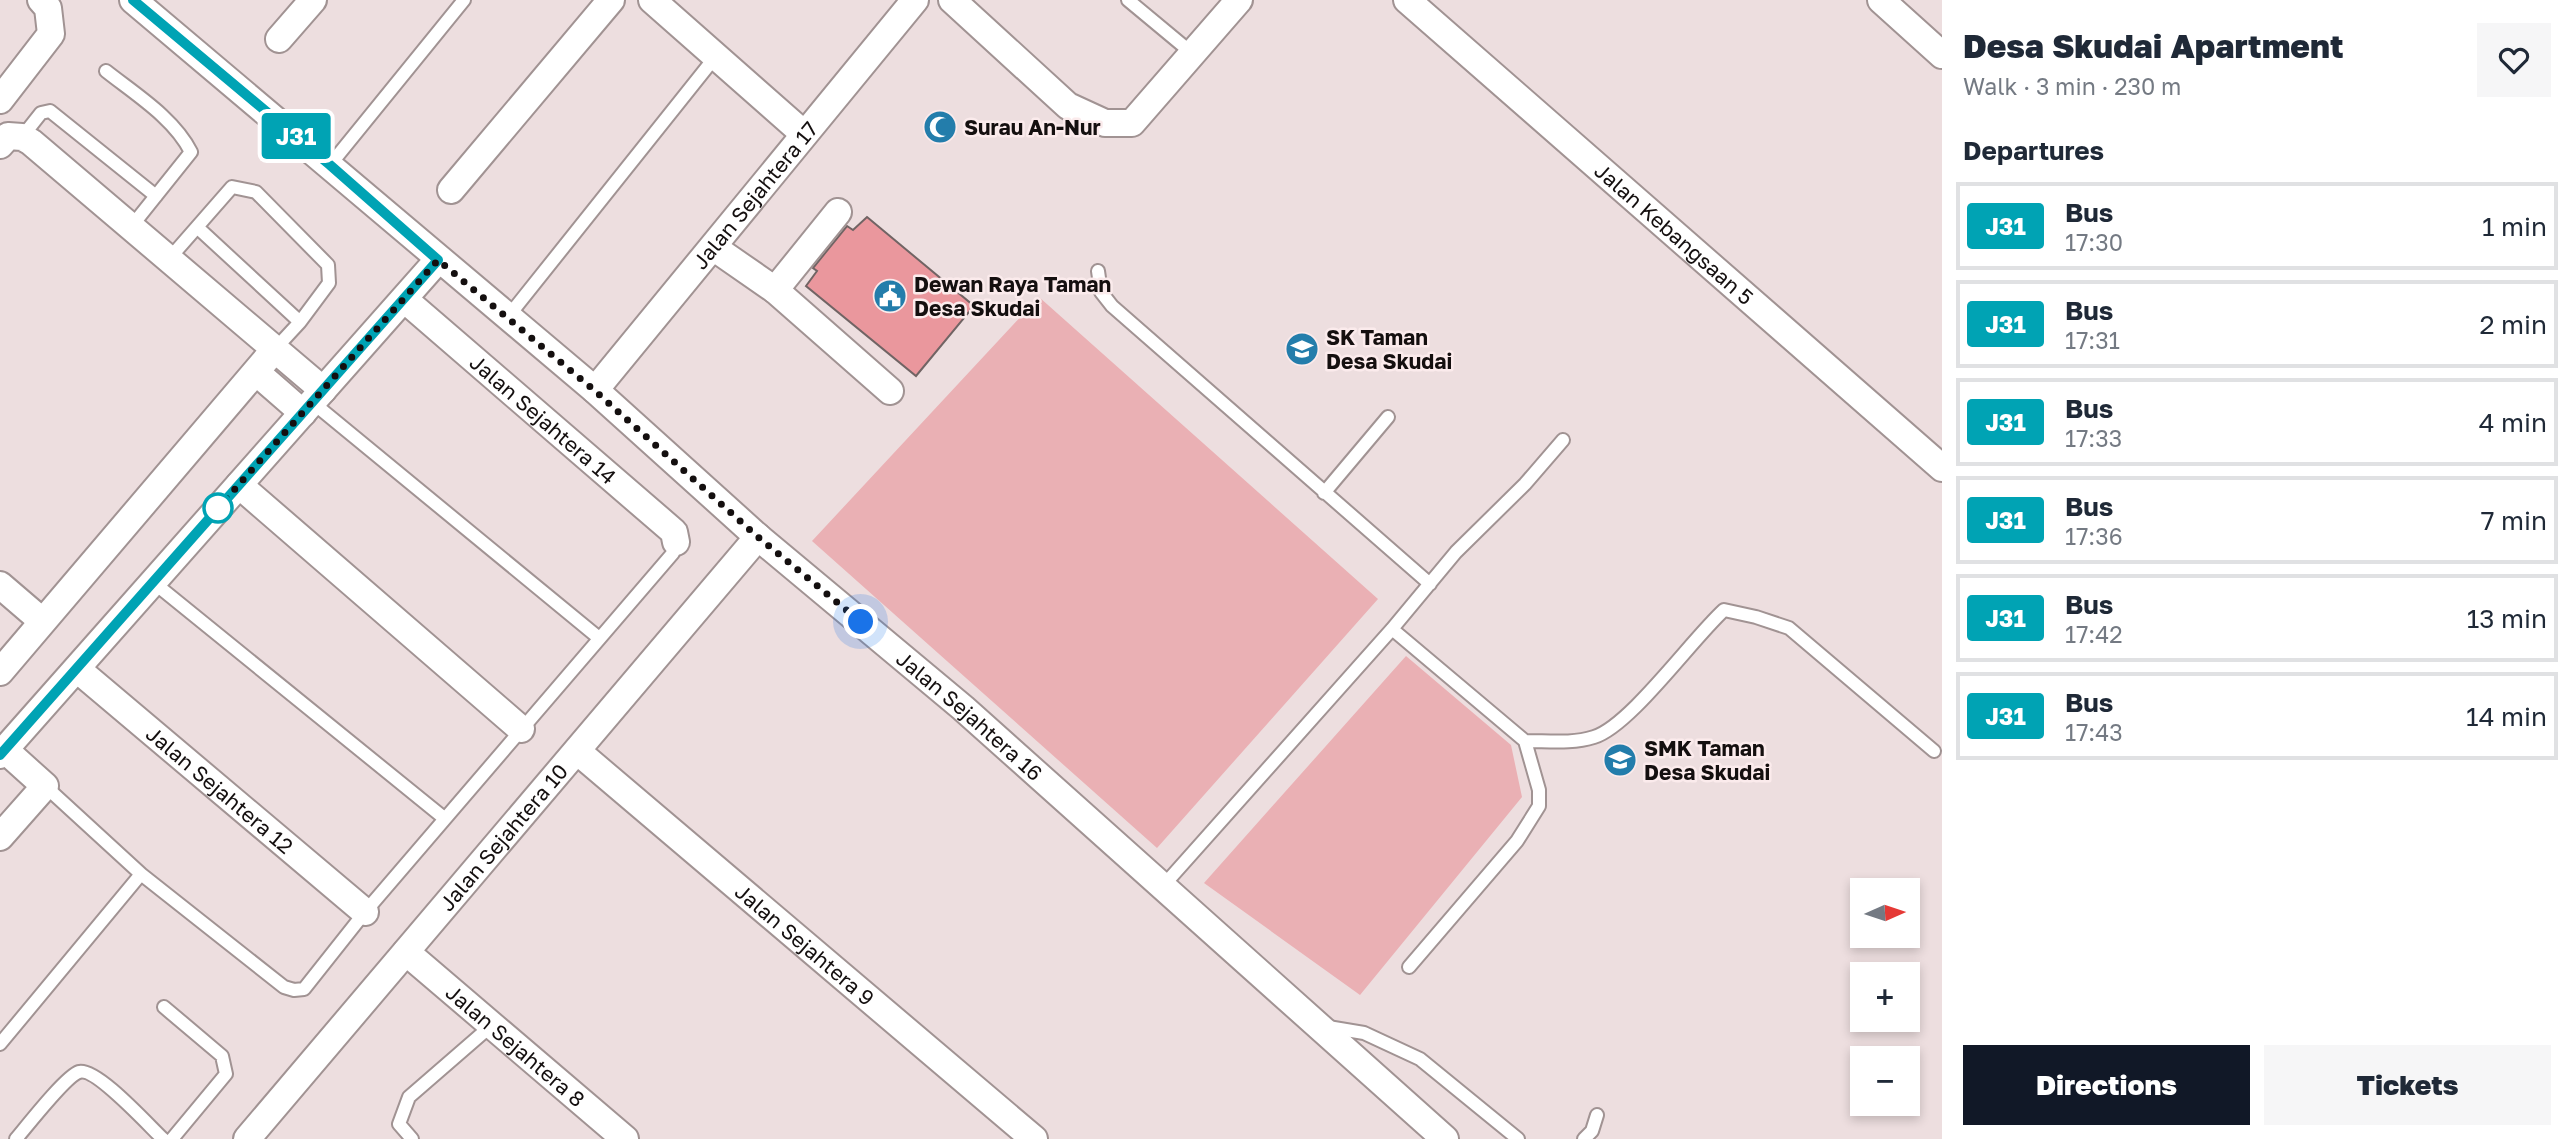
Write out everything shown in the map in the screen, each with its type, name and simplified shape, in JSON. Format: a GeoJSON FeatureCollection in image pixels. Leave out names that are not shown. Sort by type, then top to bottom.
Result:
{"type":"FeatureCollection","features":[{"type":"Feature","properties":{"kind":"street"},"geometry":{"type":"LineString","coordinates":[[0,100],[51,34],[48,8],[41,0]]}},
{"type":"Feature","properties":{"kind":"street"},"geometry":{"type":"LineString","coordinates":[[279,39],[313,0]]}},
{"type":"Feature","properties":{"kind":"street"},"geometry":{"type":"LineString","coordinates":[[451,190],[611,0]]}},
{"type":"Feature","properties":{"kind":"street"},"geometry":{"type":"LineString","coordinates":[[652,0],[804,134]]}},
{"type":"Feature","properties":{"kind":"street","name":"Jalan Sejahtera 17"},"geometry":{"type":"LineString","coordinates":[[594,390],[915,0]]}},
{"type":"Feature","properties":{"kind":"street"},"geometry":{"type":"LineString","coordinates":[[953,0],[1068,106],[1105,123],[1132,123],[1239,0]]}},
{"type":"Feature","properties":{"kind":"street","name":"Jalan Kebangsaan 5"},"geometry":{"type":"LineString","coordinates":[[1407,0],[1942,468]]}},
{"type":"Feature","properties":{"kind":"street"},"geometry":{"type":"LineString","coordinates":[[1881,0],[1942,55]]}},
{"type":"Feature","properties":{"kind":"street","name":"Jalan Sejahtera 16"},"geometry":{"type":"LineString","coordinates":[[147,4],[438,260],[594,390],[758,537],[963,708],[1446,1139]]}},
{"type":"Feature","properties":{"kind":"street"},"geometry":{"type":"LineString","coordinates":[[11,141],[131,227],[275,349],[313,402]]}},
{"type":"Feature","properties":{"kind":"street"},"geometry":{"type":"LineString","coordinates":[[775,290],[838,212]]}},
{"type":"Feature","properties":{"kind":"street"},"geometry":{"type":"LineString","coordinates":[[713,247],[775,290],[890,391]]}},
{"type":"Feature","properties":{"kind":"street"},"geometry":{"type":"LineString","coordinates":[[0,837],[46,786],[2,752],[438,260]]}},
{"type":"Feature","properties":{"kind":"street","name":"Jalan Sejahtera 14"},"geometry":{"type":"LineString","coordinates":[[404,299],[674,532],[676,542]]}},
{"type":"Feature","properties":{"kind":"street"},"geometry":{"type":"LineString","coordinates":[[0,672],[275,349]]}},
{"type":"Feature","properties":{"kind":"street"},"geometry":{"type":"LineString","coordinates":[[256,372],[313,402]]}},
{"type":"Feature","properties":{"kind":"street"},"geometry":{"type":"LineString","coordinates":[[239,485],[521,729]]}},
{"type":"Feature","properties":{"kind":"street","name":"Jalan Sejahtera 10"},"geometry":{"type":"LineString","coordinates":[[247,1139],[758,537]]}},
{"type":"Feature","properties":{"kind":"street"},"geometry":{"type":"LineString","coordinates":[[0,585],[42,621]]}},
{"type":"Feature","properties":{"kind":"street","name":"Jalan Sejahtera 12"},"geometry":{"type":"LineString","coordinates":[[77,669],[365,912]]}},
{"type":"Feature","properties":{"kind":"street","name":"Jalan Sejahtera 9"},"geometry":{"type":"LineString","coordinates":[[577,751],[1034,1139]]}},
{"type":"Feature","properties":{"kind":"street","name":"Jalan Sejahtera 8"},"geometry":{"type":"LineString","coordinates":[[406,952],[625,1139]]}},
{"type":"Feature","properties":{"kind":"lane"},"geometry":{"type":"LineString","coordinates":[[330,165],[464,0]]}},
{"type":"Feature","properties":{"kind":"lane"},"geometry":{"type":"LineString","coordinates":[[1128,0],[1193,54]]}},
{"type":"Feature","properties":{"kind":"lane"},"geometry":{"type":"LineString","coordinates":[[507,318],[716,56]]}},
{"type":"Feature","properties":{"kind":"lane"},"geometry":{"type":"LineString","coordinates":[[106,71],[155,110],[186,142],[191,152],[131,227]]}},
{"type":"Feature","properties":{"kind":"lane"},"geometry":{"type":"LineString","coordinates":[[11,141],[41,113],[50,111],[156,197]]}},
{"type":"Feature","properties":{"kind":"lane"},"geometry":{"type":"LineString","coordinates":[[169,259],[232,187],[256,192],[328,265],[329,283],[300,322],[275,349]]}},
{"type":"Feature","properties":{"kind":"lane"},"geometry":{"type":"LineString","coordinates":[[197,227],[300,322]]}},
{"type":"Feature","properties":{"kind":"lane"},"geometry":{"type":"LineString","coordinates":[[1098,271],[1101,292],[1112,306],[1430,584]]}},
{"type":"Feature","properties":{"kind":"lane"},"geometry":{"type":"LineString","coordinates":[[313,402],[599,638]]}},
{"type":"Feature","properties":{"kind":"lane"},"geometry":{"type":"LineString","coordinates":[[1324,493],[1388,417]]}},
{"type":"Feature","properties":{"kind":"lane"},"geometry":{"type":"LineString","coordinates":[[1164,885],[1392,629],[1456,552],[1525,484],[1563,440]]}},
{"type":"Feature","properties":{"kind":"lane"},"geometry":{"type":"LineString","coordinates":[[46,786],[141,874],[284,987],[304,989],[444,818],[673,553],[676,542]]}},
{"type":"Feature","properties":{"kind":"lane"},"geometry":{"type":"LineString","coordinates":[[153,582],[444,818]]}},
{"type":"Feature","properties":{"kind":"lane"},"geometry":{"type":"LineString","coordinates":[[1525,741],[1574,742],[1598,736],[1629,712],[1724,610],[1789,628],[1934,751]]}},
{"type":"Feature","properties":{"kind":"lane"},"geometry":{"type":"LineString","coordinates":[[1392,629],[1525,741],[1539,790],[1539,806],[1517,841],[1409,967]]}},
{"type":"Feature","properties":{"kind":"lane"},"geometry":{"type":"LineString","coordinates":[[0,1044],[141,874]]}},
{"type":"Feature","properties":{"kind":"lane"},"geometry":{"type":"LineString","coordinates":[[164,1007],[222,1056],[226,1070],[226,1074],[172,1139]]}},
{"type":"Feature","properties":{"kind":"lane"},"geometry":{"type":"LineString","coordinates":[[411,1139],[398,1124],[409,1097],[492,1025]]}},
{"type":"Feature","properties":{"kind":"lane"},"geometry":{"type":"LineString","coordinates":[[1318,1025],[1364,1033],[1420,1059],[1518,1139]]}},
{"type":"Feature","properties":{"kind":"lane"},"geometry":{"type":"LineString","coordinates":[[16,1139],[67,1081],[77,1072],[85,1072],[99,1079],[163,1139]]}},
{"type":"Feature","properties":{"kind":"lane"},"geometry":{"type":"LineString","coordinates":[[1584,1139],[1592,1131],[1597,1115]]}},
{"type":"Feature","properties":{"kind":"shaded area"},"geometry":{"type":"Polygon","coordinates":[[[1039,297],[1378,599],[1157,848],[812,541],[1039,297]]]}},
{"type":"Feature","properties":{"kind":"shaded area"},"geometry":{"type":"Polygon","coordinates":[[[1406,656],[1511,745],[1522,797],[1360,995],[1204,883],[1406,656]]]}},
{"type":"Feature","properties":{"kind":"building","name":"Dewan Raya Taman Desa Skudai"},"geometry":{"type":"Polygon","coordinates":[[[867,217],[974,306],[916,376],[806,286],[817,271],[813,268],[847,226],[853,230],[867,217]]]}},
{"type":"Feature","properties":{"kind":"bus line","name":"J31"},"geometry":{"type":"LineString","coordinates":[[0,755],[438,260],[330,165],[133,0]]}},
{"type":"Feature","properties":{"kind":"place","name":"Surau An-Nur"},"geometry":{"type":"Point","coordinates":[940,127]}},
{"type":"Feature","properties":{"kind":"place","name":"Dewan Raya Taman Desa Skudai"},"geometry":{"type":"Point","coordinates":[890,296]}},
{"type":"Feature","properties":{"kind":"place","name":"SK Taman Desa Skudai"},"geometry":{"type":"Point","coordinates":[1302,349]}},
{"type":"Feature","properties":{"kind":"place","name":"SMK Taman Desa Skudai"},"geometry":{"type":"Point","coordinates":[1620,760]}},
{"type":"Feature","properties":{"kind":"route"},"geometry":{"type":"LineString","coordinates":[[218,508],[438,260],[594,390],[758,537],[861,622]]}}]}
